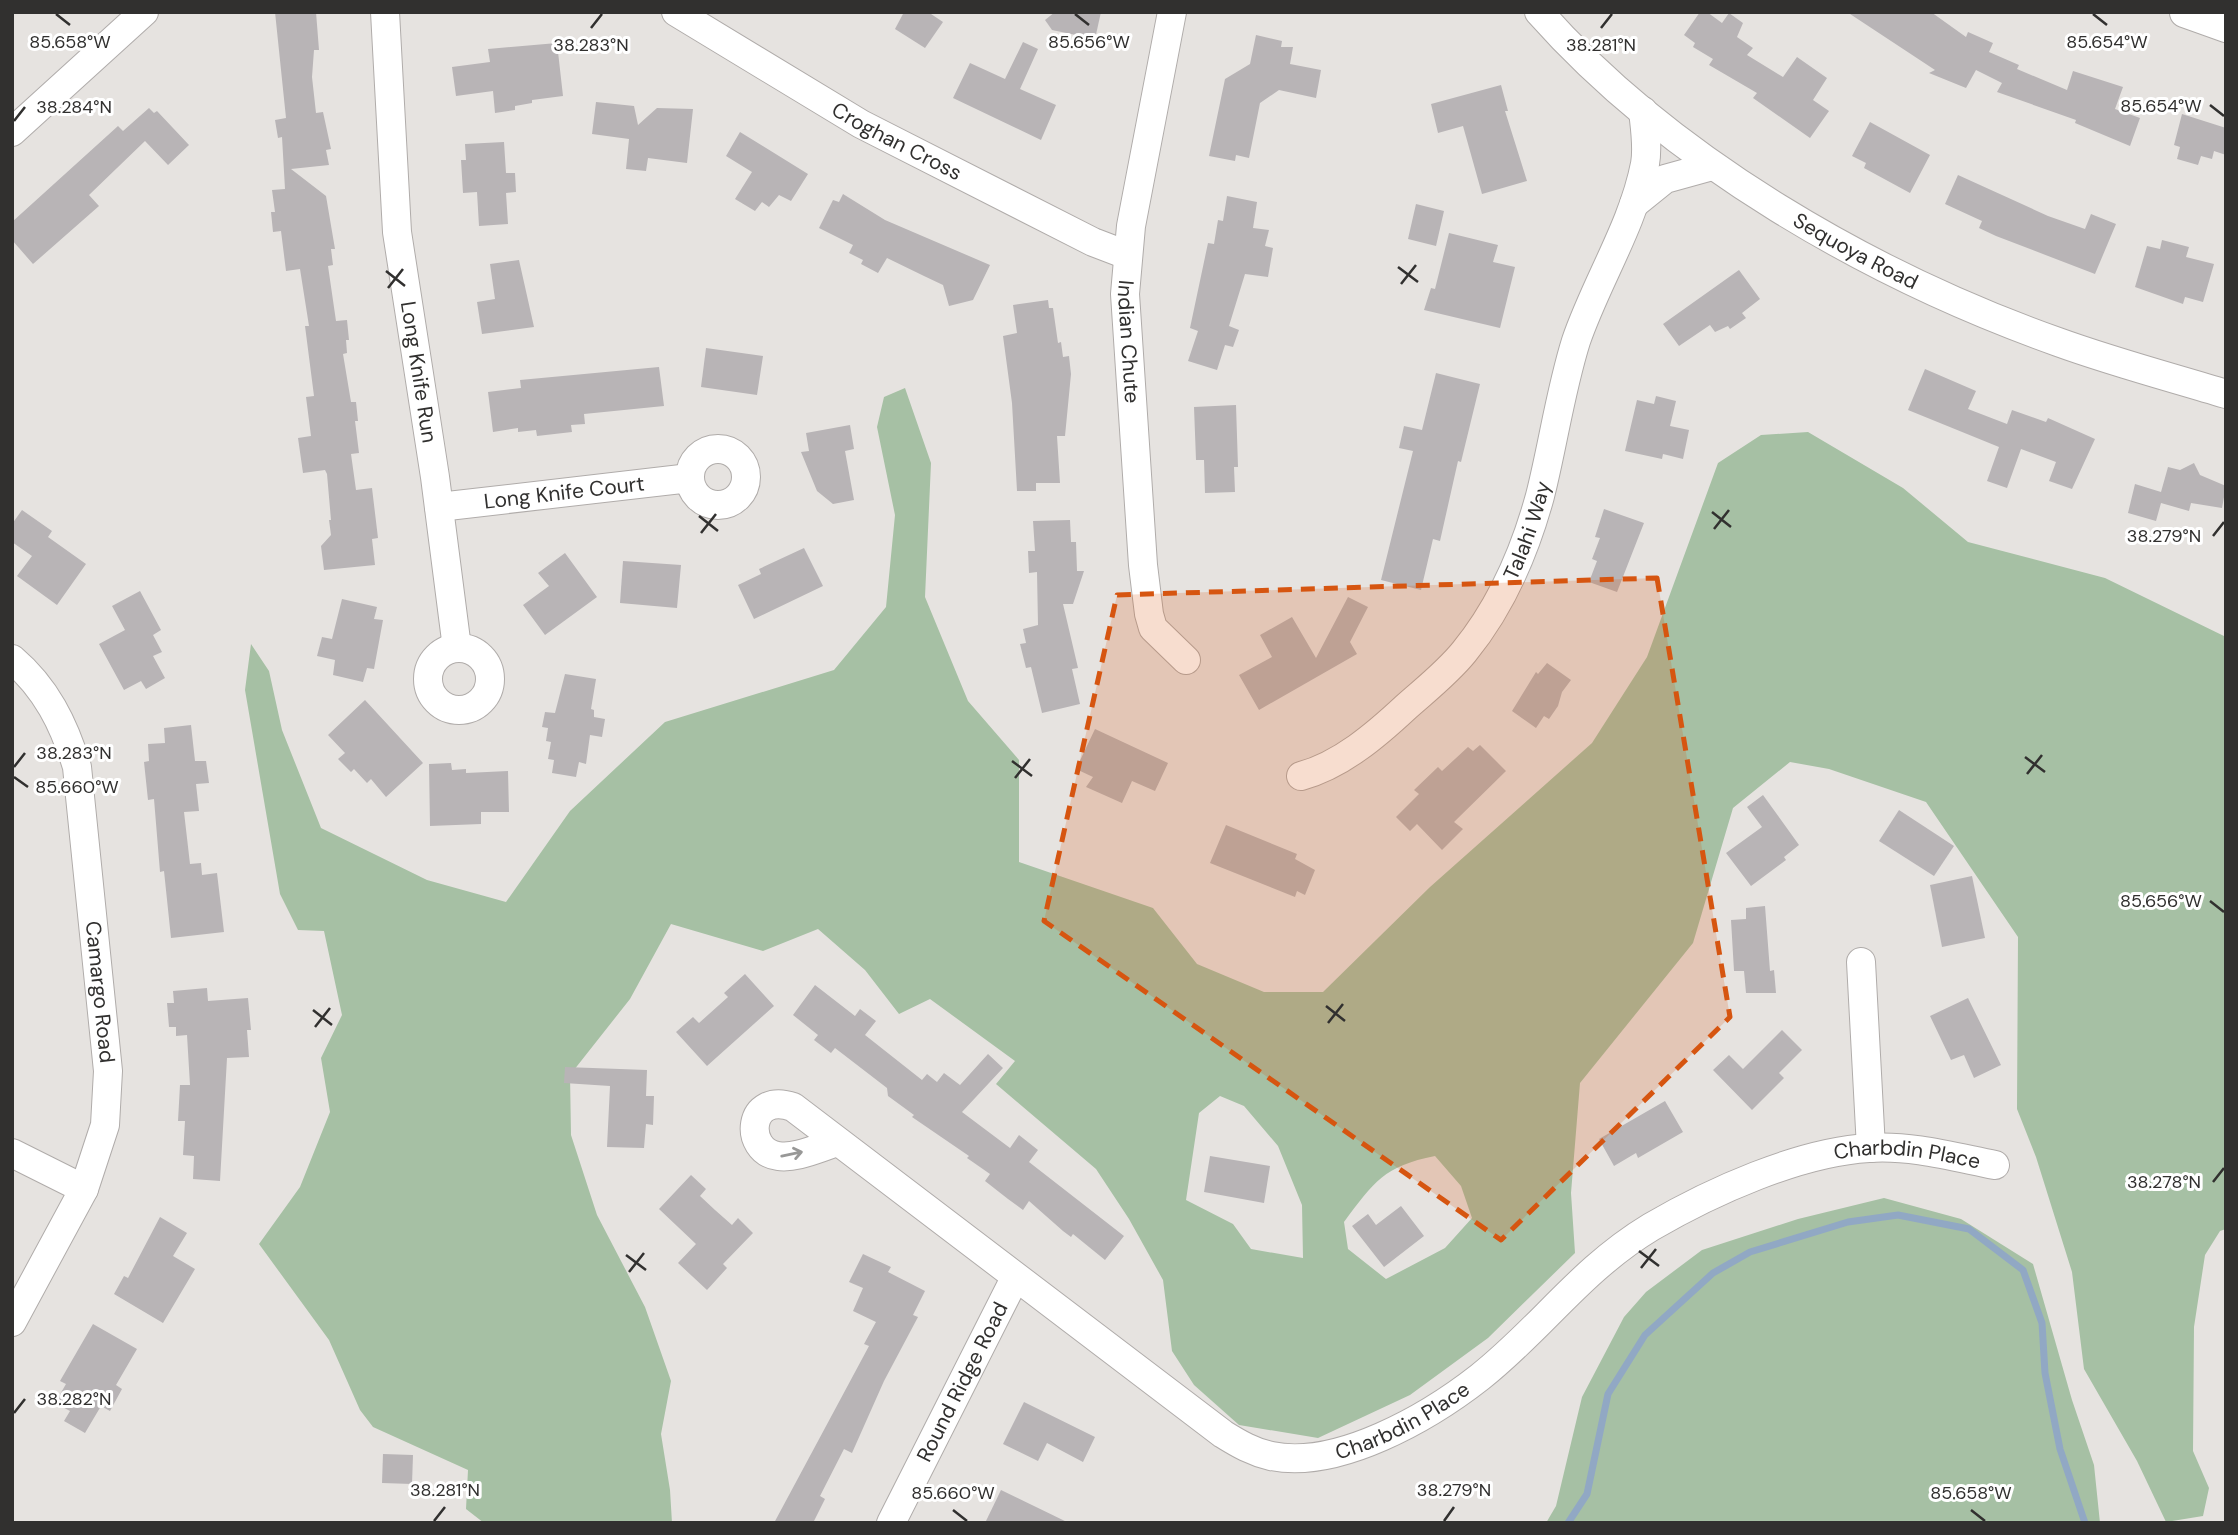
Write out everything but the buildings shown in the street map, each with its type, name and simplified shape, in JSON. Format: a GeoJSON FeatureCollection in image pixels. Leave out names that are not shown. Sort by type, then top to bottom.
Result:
{"type":"FeatureCollection","features":[{"type":"Feature","properties":{"kind":"street"},"geometry":{"type":"LineString","coordinates":[[12,132],[144,12]]}},
{"type":"Feature","properties":{"kind":"street","name":"Long Knife Run"},"geometry":{"type":"LineString","coordinates":[[385,12],[397,232],[439,507],[457,648]]}},
{"type":"Feature","properties":{"kind":"street","name":"Croghan Cross"},"geometry":{"type":"LineString","coordinates":[[676,12],[861,124],[1070,230],[1126,255]]}},
{"type":"Feature","properties":{"kind":"street","name":"Indian Chute"},"geometry":{"type":"LineString","coordinates":[[1172,12],[1147,130],[1126,255],[1128,355],[1149,614],[1153,628],[1186,660]]}},
{"type":"Feature","properties":{"kind":"street","name":"Sequoya Road"},"geometry":{"type":"LineString","coordinates":[[1539,12],[1593,69],[1712,166],[1822,232],[1987,314],[2058,342],[2226,394]]}},
{"type":"Feature","properties":{"kind":"street"},"geometry":{"type":"LineString","coordinates":[[2180,13],[2219,12]]}},
{"type":"Feature","properties":{"kind":"street"},"geometry":{"type":"LineString","coordinates":[[2180,13],[2226,28]]}},
{"type":"Feature","properties":{"kind":"street","name":"Talahi Way"},"geometry":{"type":"LineString","coordinates":[[1301,776],[1320,771],[1359,747],[1400,713],[1464,652],[1498,600],[1516,566],[1540,497],[1577,341],[1597,285],[1634,204],[1646,162],[1643,111]]}},
{"type":"Feature","properties":{"kind":"street","name":"Talahi Way"},"geometry":{"type":"LineString","coordinates":[[1634,204],[1665,179],[1712,166]]}},
{"type":"Feature","properties":{"kind":"street","name":"Long Knife Court"},"geometry":{"type":"LineString","coordinates":[[439,507],[690,478]]}},
{"type":"Feature","properties":{"kind":"street","name":"Camargo Road"},"geometry":{"type":"LineString","coordinates":[[12,659],[34,680],[62,722],[81,791],[108,1071],[105,1125],[84,1189],[12,1322]]}},
{"type":"Feature","properties":{"kind":"street"},"geometry":{"type":"LineString","coordinates":[[1861,962],[1871,1148]]}},
{"type":"Feature","properties":{"kind":"street","name":"Charbdin Place"},"geometry":{"type":"LineString","coordinates":[[838,1142],[1015,1279],[1240,1445],[1274,1457],[1308,1458],[1344,1450],[1378,1438],[1454,1396],[1489,1369],[1600,1262],[1654,1226],[1716,1194],[1817,1157],[1871,1148],[1916,1150],[1995,1165]]}},
{"type":"Feature","properties":{"kind":"street"},"geometry":{"type":"LineString","coordinates":[[12,1153],[84,1189]]}},
{"type":"Feature","properties":{"kind":"street","name":"Round Ridge Road"},"geometry":{"type":"LineString","coordinates":[[891,1523],[1015,1279]]}},
{"type":"Feature","properties":{"kind":"highlighted area"},"geometry":{"type":"Polygon","coordinates":[[[1657,578],[1730,1017],[1501,1240],[1044,921],[1117,595],[1657,578]]]}},
{"type":"Feature","properties":{"kind":"green space"},"geometry":{"type":"Polygon","coordinates":[[[905,388],[931,463],[925,597],[968,701],[1019,760],[1019,862],[1153,908],[1197,964],[1264,992],[1323,992],[1430,887],[1592,743],[1647,657],[1718,463],[1761,435],[1808,432],[1903,488],[1968,542],[2105,578],[2226,637],[2226,1229],[2220,1231],[2205,1255],[2194,1327],[2193,1451],[2209,1488],[2203,1516],[2166,1522],[2137,1461],[2084,1369],[2072,1272],[2036,1157],[2017,1109],[2018,937],[1926,802],[1829,769],[1790,762],[1733,808],[1693,943],[1580,1083],[1571,1193],[1575,1253],[1488,1338],[1410,1395],[1318,1438],[1239,1425],[1194,1385],[1172,1351],[1163,1280],[1129,1219],[1096,1169],[996,1084],[1015,1061],[930,999],[899,1014],[865,970],[818,929],[763,951],[671,924],[630,999],[570,1075],[571,1135],[597,1215],[645,1307],[671,1381],[661,1434],[672,1523],[484,1523],[466,1509],[468,1470],[373,1427],[360,1410],[329,1340],[259,1244],[300,1187],[330,1112],[321,1058],[342,1015],[324,931],[298,930],[280,894],[245,690],[251,644],[269,671],[282,730],[321,828],[427,880],[506,902],[570,811],[665,722],[834,670],[886,607],[895,515],[877,427],[884,397],[905,388]],[[1220,1096],[1199,1113],[1186,1200],[1233,1224],[1251,1249],[1303,1258],[1302,1205],[1278,1146],[1244,1106],[1220,1096]],[[1435,1156],[1403,1165],[1382,1178],[1344,1222],[1348,1249],[1386,1279],[1445,1248],[1472,1218],[1461,1186],[1435,1156]]]}},
{"type":"Feature","properties":{"kind":"green space"},"geometry":{"type":"Polygon","coordinates":[[[1884,1198],[1961,1219],[2033,1264],[2072,1400],[2094,1465],[2100,1523],[1546,1523],[1556,1506],[1582,1397],[1624,1317],[1646,1292],[1702,1250],[1798,1219],[1884,1198]]]}},
{"type":"Feature","properties":{"kind":"waterway"},"geometry":{"type":"LineString","coordinates":[[1568,1523],[1587,1494],[1608,1394],[1645,1335],[1713,1273],[1750,1252],[1848,1222],[1898,1215],[1969,1229],[2023,1270],[2042,1323],[2045,1373],[2060,1449],[2085,1523]]}}]}
